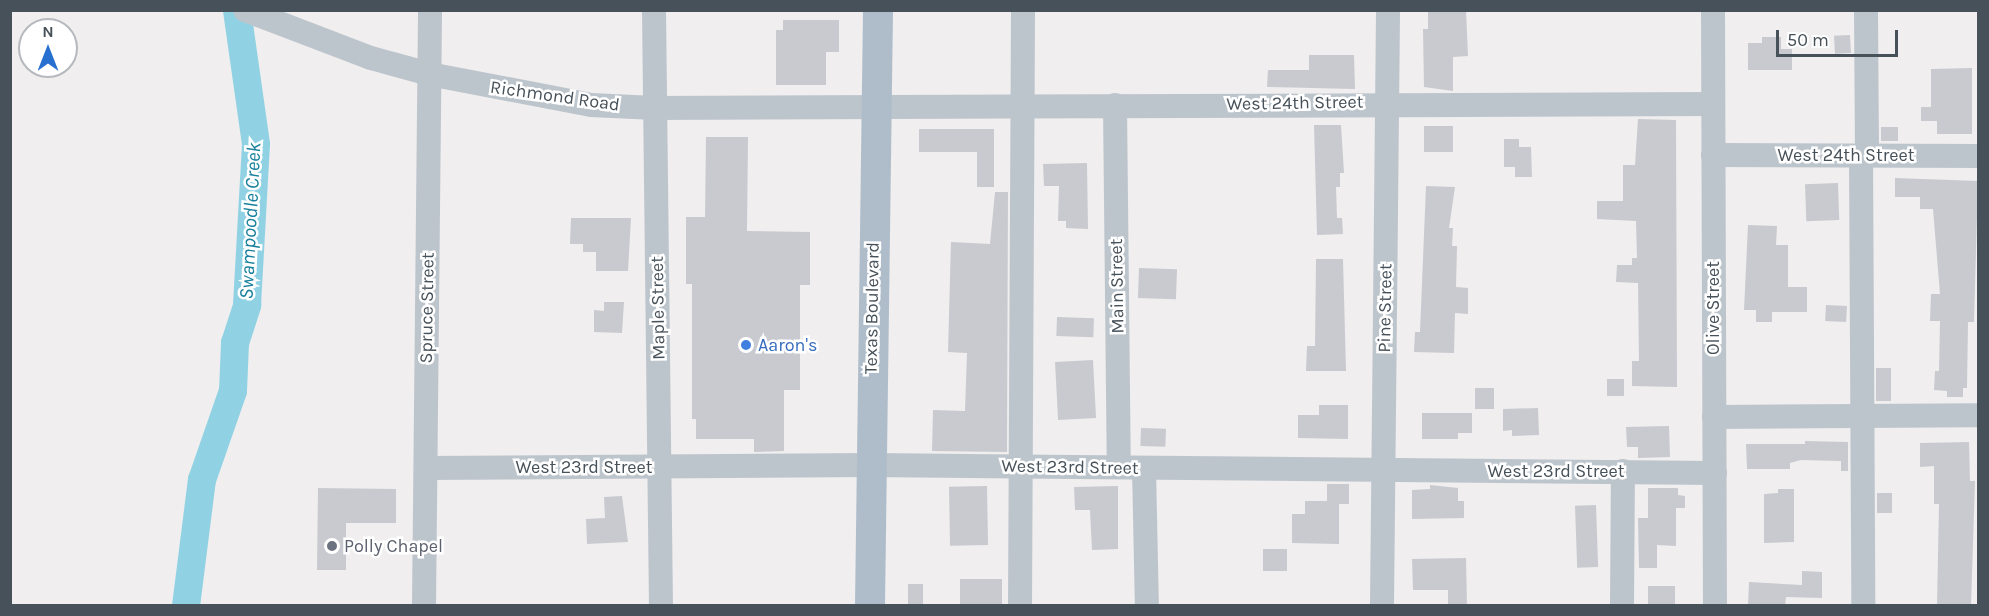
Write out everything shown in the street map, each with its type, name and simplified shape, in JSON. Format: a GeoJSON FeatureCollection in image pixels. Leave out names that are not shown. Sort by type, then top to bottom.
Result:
{"type":"FeatureCollection","features":[{"type":"Feature","properties":{"kind":"main road","name":"Texas Boulevard"},"geometry":{"type":"LineString","coordinates":[[870,606],[869,465],[878,10]]}},
{"type":"Feature","properties":{"kind":"street","name":"Spruce Street"},"geometry":{"type":"LineString","coordinates":[[424,606],[430,10]]}},
{"type":"Feature","properties":{"kind":"street","name":"Maple Street"},"geometry":{"type":"LineString","coordinates":[[654,10],[661,606]]}},
{"type":"Feature","properties":{"kind":"street"},"geometry":{"type":"LineString","coordinates":[[1020,606],[1023,10]]}},
{"type":"Feature","properties":{"kind":"street","name":"Pine Street"},"geometry":{"type":"LineString","coordinates":[[1382,606],[1382,470],[1389,103],[1388,10]]}},
{"type":"Feature","properties":{"kind":"street","name":"Olive Street"},"geometry":{"type":"LineString","coordinates":[[1713,10],[1715,606]]}},
{"type":"Feature","properties":{"kind":"street"},"geometry":{"type":"LineString","coordinates":[[1863,606],[1866,10]]}},
{"type":"Feature","properties":{"kind":"street","name":"Richmond Road"},"geometry":{"type":"LineString","coordinates":[[246,11],[371,58],[429,74],[529,96],[655,108],[876,105]]}},
{"type":"Feature","properties":{"kind":"street","name":"West 24th Street"},"geometry":{"type":"LineString","coordinates":[[876,105],[1713,104]]}},
{"type":"Feature","properties":{"kind":"street","name":"Main Street"},"geometry":{"type":"LineString","coordinates":[[1115,105],[1119,467]]}},
{"type":"Feature","properties":{"kind":"street","name":"West 24th Street"},"geometry":{"type":"LineString","coordinates":[[1713,155],[1978,156]]}},
{"type":"Feature","properties":{"kind":"street"},"geometry":{"type":"LineString","coordinates":[[1714,417],[1978,415]]}},
{"type":"Feature","properties":{"kind":"street","name":"West 23rd Street"},"geometry":{"type":"LineString","coordinates":[[426,468],[869,465],[1715,473]]}},
{"type":"Feature","properties":{"kind":"street"},"geometry":{"type":"LineString","coordinates":[[1144,468],[1147,606]]}},
{"type":"Feature","properties":{"kind":"street"},"geometry":{"type":"LineString","coordinates":[[1622,606],[1623,471]]}},
{"type":"Feature","properties":{"kind":"building"},"geometry":{"type":"Polygon","coordinates":[[[1428,10],[1466,10],[1468,56],[1453,57],[1453,91],[1424,87],[1423,29],[1428,29],[1428,10]]]}},
{"type":"Feature","properties":{"kind":"building"},"geometry":{"type":"Polygon","coordinates":[[[783,20],[839,20],[839,52],[826,52],[826,85],[776,85],[776,30],[783,30],[783,20]]]}},
{"type":"Feature","properties":{"kind":"building"},"geometry":{"type":"Polygon","coordinates":[[[1850,35],[1851,53],[1835,54],[1834,36],[1850,35]]]}},
{"type":"Feature","properties":{"kind":"building"},"geometry":{"type":"Polygon","coordinates":[[[1762,37],[1781,37],[1781,49],[1792,49],[1792,70],[1748,70],[1748,43],[1762,43],[1762,37]]]}},
{"type":"Feature","properties":{"kind":"building"},"geometry":{"type":"Polygon","coordinates":[[[1309,55],[1354,55],[1355,89],[1267,87],[1268,70],[1309,70],[1309,55]]]}},
{"type":"Feature","properties":{"kind":"building"},"geometry":{"type":"Polygon","coordinates":[[[1972,68],[1972,134],[1937,134],[1937,121],[1921,121],[1921,107],[1931,107],[1931,69],[1972,68]]]}},
{"type":"Feature","properties":{"kind":"building"},"geometry":{"type":"Polygon","coordinates":[[[1638,119],[1676,120],[1677,387],[1632,386],[1632,361],[1639,361],[1638,283],[1616,282],[1617,265],[1632,265],[1632,258],[1637,258],[1636,221],[1597,219],[1597,201],[1623,201],[1623,165],[1635,165],[1638,119]]]}},
{"type":"Feature","properties":{"kind":"building"},"geometry":{"type":"Polygon","coordinates":[[[1314,125],[1341,125],[1344,173],[1340,173],[1340,187],[1336,187],[1337,218],[1342,218],[1343,234],[1317,235],[1314,125]]]}},
{"type":"Feature","properties":{"kind":"building"},"geometry":{"type":"Polygon","coordinates":[[[1424,126],[1453,126],[1453,152],[1424,152],[1424,126]]]}},
{"type":"Feature","properties":{"kind":"building"},"geometry":{"type":"Polygon","coordinates":[[[1881,127],[1898,127],[1898,141],[1881,141],[1881,127]]]}},
{"type":"Feature","properties":{"kind":"building"},"geometry":{"type":"Polygon","coordinates":[[[919,129],[994,129],[994,187],[977,187],[977,152],[919,152],[919,129]]]}},
{"type":"Feature","properties":{"kind":"building"},"geometry":{"type":"Polygon","coordinates":[[[706,137],[748,137],[747,231],[810,232],[810,285],[800,285],[800,390],[784,390],[784,451],[754,452],[754,439],[696,439],[696,419],[692,419],[692,284],[686,284],[686,217],[705,217],[706,137]]]}},
{"type":"Feature","properties":{"kind":"building"},"geometry":{"type":"Polygon","coordinates":[[[1504,139],[1519,139],[1519,147],[1531,147],[1532,177],[1515,177],[1515,167],[1504,167],[1504,139]]]}},
{"type":"Feature","properties":{"kind":"building"},"geometry":{"type":"Polygon","coordinates":[[[1087,163],[1088,229],[1066,228],[1066,221],[1058,221],[1059,186],[1044,186],[1043,164],[1087,163]]]}},
{"type":"Feature","properties":{"kind":"building"},"geometry":{"type":"Polygon","coordinates":[[[1895,178],[1978,181],[1974,322],[1968,322],[1967,388],[1963,388],[1963,397],[1947,397],[1947,391],[1934,390],[1935,371],[1939,371],[1940,321],[1930,321],[1931,294],[1940,294],[1933,209],[1920,209],[1920,197],[1895,197],[1895,178]]]}},
{"type":"Feature","properties":{"kind":"building"},"geometry":{"type":"Polygon","coordinates":[[[1838,183],[1839,220],[1806,221],[1805,184],[1838,183]]]}},
{"type":"Feature","properties":{"kind":"building"},"geometry":{"type":"Polygon","coordinates":[[[1426,186],[1455,187],[1449,228],[1453,228],[1452,246],[1457,246],[1456,287],[1468,288],[1468,314],[1455,313],[1454,353],[1414,352],[1415,332],[1420,332],[1426,186]]]}},
{"type":"Feature","properties":{"kind":"building"},"geometry":{"type":"Polygon","coordinates":[[[995,192],[1008,192],[1007,452],[932,451],[933,410],[965,411],[967,353],[948,352],[951,242],[990,244],[995,192]]]}},
{"type":"Feature","properties":{"kind":"building"},"geometry":{"type":"Polygon","coordinates":[[[571,218],[631,218],[628,271],[596,271],[596,252],[583,252],[583,244],[570,244],[571,218]]]}},
{"type":"Feature","properties":{"kind":"building"},"geometry":{"type":"Polygon","coordinates":[[[1748,225],[1777,226],[1776,245],[1788,245],[1788,287],[1807,287],[1807,312],[1772,312],[1772,322],[1756,322],[1756,310],[1744,310],[1748,225]]]}},
{"type":"Feature","properties":{"kind":"building"},"geometry":{"type":"Polygon","coordinates":[[[1316,259],[1343,259],[1346,371],[1306,371],[1307,346],[1315,346],[1316,259]]]}},
{"type":"Feature","properties":{"kind":"building"},"geometry":{"type":"Polygon","coordinates":[[[1139,268],[1177,269],[1176,299],[1138,298],[1139,268]]]}},
{"type":"Feature","properties":{"kind":"building"},"geometry":{"type":"Polygon","coordinates":[[[604,302],[624,302],[622,333],[594,332],[594,310],[604,311],[604,302]]]}},
{"type":"Feature","properties":{"kind":"building"},"geometry":{"type":"Polygon","coordinates":[[[1826,305],[1847,306],[1846,322],[1825,321],[1826,305]]]}},
{"type":"Feature","properties":{"kind":"building"},"geometry":{"type":"Polygon","coordinates":[[[1057,317],[1094,318],[1093,337],[1056,336],[1057,317]]]}},
{"type":"Feature","properties":{"kind":"building"},"geometry":{"type":"Polygon","coordinates":[[[1093,360],[1096,418],[1058,420],[1055,362],[1093,360]]]}},
{"type":"Feature","properties":{"kind":"building"},"geometry":{"type":"Polygon","coordinates":[[[1876,368],[1891,368],[1891,401],[1876,401],[1876,368]]]}},
{"type":"Feature","properties":{"kind":"building"},"geometry":{"type":"Polygon","coordinates":[[[1607,379],[1624,379],[1624,396],[1607,396],[1607,379]]]}},
{"type":"Feature","properties":{"kind":"building"},"geometry":{"type":"Polygon","coordinates":[[[1475,388],[1494,388],[1494,409],[1475,409],[1475,388]]]}},
{"type":"Feature","properties":{"kind":"building"},"geometry":{"type":"Polygon","coordinates":[[[1319,405],[1348,405],[1348,439],[1298,438],[1298,415],[1319,415],[1319,405]]]}},
{"type":"Feature","properties":{"kind":"building"},"geometry":{"type":"Polygon","coordinates":[[[1538,408],[1539,435],[1512,436],[1512,430],[1503,431],[1503,409],[1538,408]]]}},
{"type":"Feature","properties":{"kind":"building"},"geometry":{"type":"Polygon","coordinates":[[[1422,413],[1472,413],[1472,433],[1458,433],[1458,439],[1422,439],[1422,413]]]}},
{"type":"Feature","properties":{"kind":"building"},"geometry":{"type":"Polygon","coordinates":[[[1669,426],[1670,457],[1638,458],[1638,447],[1627,447],[1626,427],[1669,426]]]}},
{"type":"Feature","properties":{"kind":"building"},"geometry":{"type":"Polygon","coordinates":[[[1141,428],[1166,429],[1165,447],[1140,446],[1141,428]]]}},
{"type":"Feature","properties":{"kind":"building"},"geometry":{"type":"Polygon","coordinates":[[[1805,441],[1848,442],[1848,471],[1841,471],[1841,461],[1801,460],[1790,463],[1790,469],[1747,469],[1746,444],[1805,444],[1805,441]]]}},
{"type":"Feature","properties":{"kind":"building"},"geometry":{"type":"Polygon","coordinates":[[[1969,442],[1970,481],[1975,481],[1971,606],[1937,606],[1939,504],[1934,504],[1934,466],[1920,467],[1920,443],[1969,442]]]}},
{"type":"Feature","properties":{"kind":"building"},"geometry":{"type":"Polygon","coordinates":[[[1327,484],[1349,484],[1349,504],[1339,504],[1339,544],[1292,543],[1292,514],[1305,514],[1305,501],[1327,501],[1327,484]]]}},
{"type":"Feature","properties":{"kind":"building"},"geometry":{"type":"Polygon","coordinates":[[[1430,485],[1458,488],[1458,501],[1464,501],[1464,518],[1412,519],[1412,490],[1430,489],[1430,485]]]}},
{"type":"Feature","properties":{"kind":"building"},"geometry":{"type":"Polygon","coordinates":[[[987,486],[988,545],[950,546],[949,487],[987,486]]]}},
{"type":"Feature","properties":{"kind":"building"},"geometry":{"type":"Polygon","coordinates":[[[1118,486],[1118,549],[1092,550],[1090,510],[1075,510],[1074,487],[1118,486]]]}},
{"type":"Feature","properties":{"kind":"building","name":"Polly Chapel"},"geometry":{"type":"Polygon","coordinates":[[[318,488],[396,489],[396,523],[346,523],[346,570],[317,570],[318,488]]]}},
{"type":"Feature","properties":{"kind":"building"},"geometry":{"type":"Polygon","coordinates":[[[1648,488],[1678,488],[1678,495],[1685,496],[1685,508],[1676,508],[1676,546],[1657,545],[1657,568],[1639,568],[1638,518],[1648,518],[1648,488]]]}},
{"type":"Feature","properties":{"kind":"building"},"geometry":{"type":"Polygon","coordinates":[[[1778,489],[1794,489],[1794,542],[1764,543],[1764,494],[1778,493],[1778,489]]]}},
{"type":"Feature","properties":{"kind":"building"},"geometry":{"type":"Polygon","coordinates":[[[1877,493],[1892,493],[1892,513],[1877,513],[1877,493]]]}},
{"type":"Feature","properties":{"kind":"building"},"geometry":{"type":"Polygon","coordinates":[[[622,496],[628,542],[587,544],[586,519],[605,518],[604,497],[622,496]]]}},
{"type":"Feature","properties":{"kind":"building"},"geometry":{"type":"Polygon","coordinates":[[[1596,505],[1598,567],[1577,568],[1575,506],[1596,505]]]}},
{"type":"Feature","properties":{"kind":"building"},"geometry":{"type":"Polygon","coordinates":[[[1263,549],[1287,549],[1287,571],[1263,571],[1263,549]]]}},
{"type":"Feature","properties":{"kind":"building"},"geometry":{"type":"Polygon","coordinates":[[[1466,558],[1467,606],[1448,606],[1448,590],[1413,590],[1412,559],[1466,558]]]}},
{"type":"Feature","properties":{"kind":"building"},"geometry":{"type":"Polygon","coordinates":[[[1802,571],[1822,572],[1822,598],[1786,597],[1785,606],[1748,606],[1749,582],[1802,585],[1802,571]]]}},
{"type":"Feature","properties":{"kind":"building"},"geometry":{"type":"Polygon","coordinates":[[[960,579],[1002,579],[1002,606],[960,606],[960,579]]]}},
{"type":"Feature","properties":{"kind":"building"},"geometry":{"type":"Polygon","coordinates":[[[908,584],[923,584],[923,606],[908,606],[908,584]]]}},
{"type":"Feature","properties":{"kind":"building"},"geometry":{"type":"Polygon","coordinates":[[[1648,586],[1675,586],[1675,606],[1648,606],[1648,586]]]}},
{"type":"Feature","properties":{"kind":"waterway","name":"Swampoodle Creek"},"geometry":{"type":"LineString","coordinates":[[186,606],[202,480],[233,391],[235,343],[247,305],[256,144],[237,10]]}},
{"type":"Feature","properties":{"kind":"place","name":"Aaron's"},"geometry":{"type":"Point","coordinates":[746,345]}},
{"type":"Feature","properties":{"kind":"place","name":"Polly Chapel"},"geometry":{"type":"Point","coordinates":[332,546]}}]}
